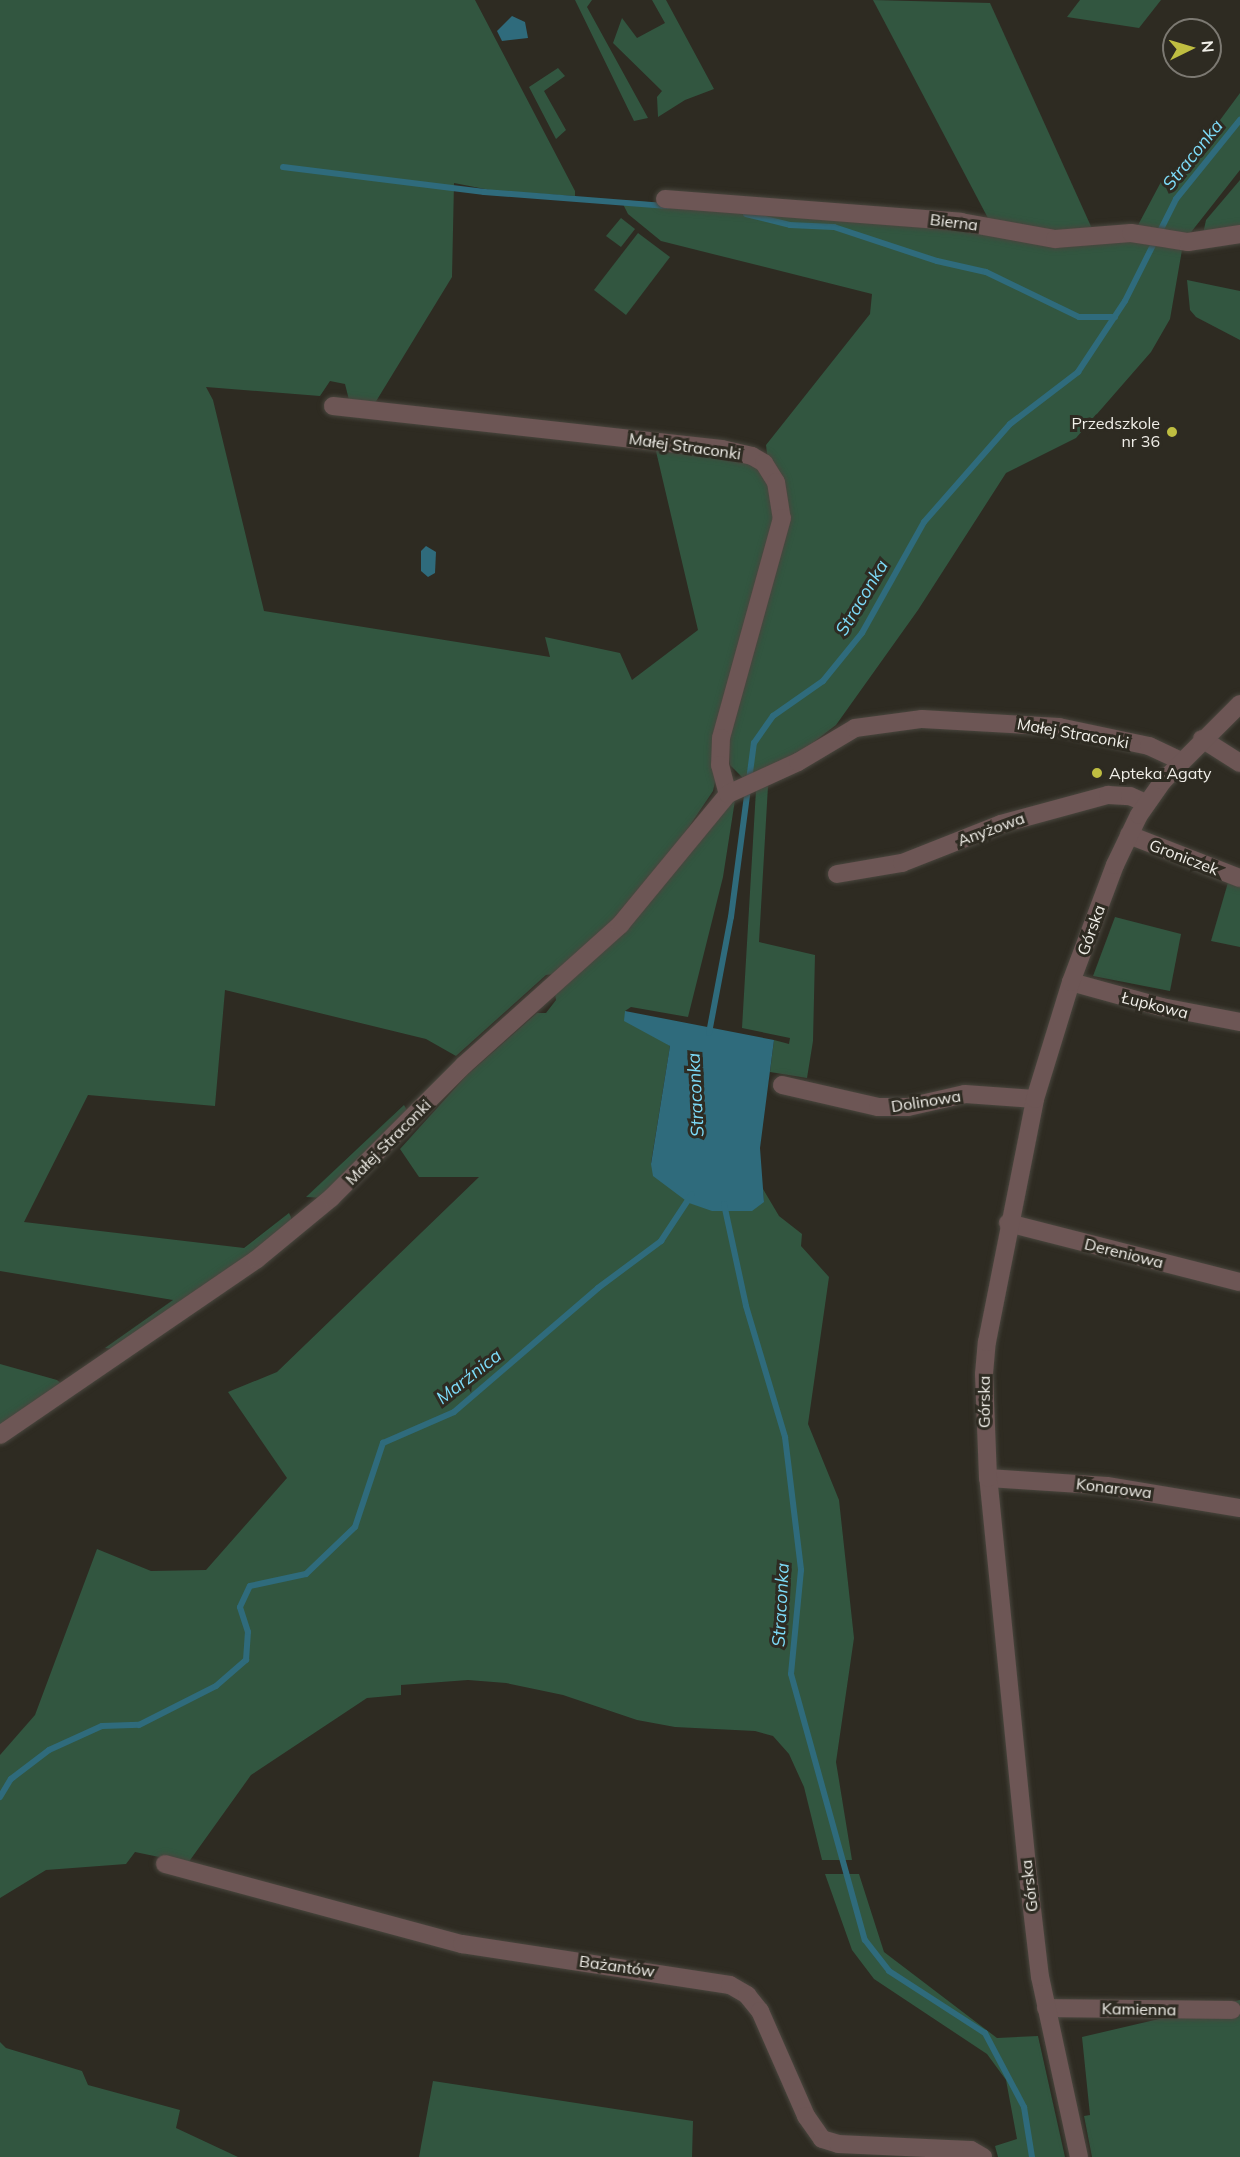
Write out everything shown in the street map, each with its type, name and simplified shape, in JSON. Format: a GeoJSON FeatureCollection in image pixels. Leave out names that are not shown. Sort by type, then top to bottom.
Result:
{"type":"FeatureCollection","features":[{"type":"Feature","properties":{"kind":"street","name":"Bierna"},"geometry":{"type":"LineString","coordinates":[[665,199],[962,222],[1055,239],[1131,233],[1188,243],[1240,234]]}},
{"type":"Feature","properties":{"kind":"street","name":"Małej Straconki"},"geometry":{"type":"LineString","coordinates":[[333,406],[722,448],[752,456],[764,463],[778,487],[782,518],[721,738],[720,765],[733,792]]}},
{"type":"Feature","properties":{"kind":"street","name":"Górska"},"geometry":{"type":"LineString","coordinates":[[1079,2157],[1046,2008],[1027,1866],[988,1478],[984,1374],[1008,1223],[1035,1099],[1071,982],[1129,835],[1146,803],[1181,761],[1240,704]]}},
{"type":"Feature","properties":{"kind":"street","name":"Małej Straconki"},"geometry":{"type":"LineString","coordinates":[[0,1435],[256,1259],[331,1198],[464,1065],[620,925],[733,792],[765,779],[855,728],[922,719],[1059,728],[1149,746],[1181,761]]}},
{"type":"Feature","properties":{"kind":"street"},"geometry":{"type":"LineString","coordinates":[[1202,739],[1240,763]]}},
{"type":"Feature","properties":{"kind":"street","name":"Anyżowa"},"geometry":{"type":"LineString","coordinates":[[837,874],[902,863],[1034,813],[1108,795],[1131,796],[1146,803]]}},
{"type":"Feature","properties":{"kind":"street","name":"Groniczek"},"geometry":{"type":"LineString","coordinates":[[1129,835],[1240,878]]}},
{"type":"Feature","properties":{"kind":"street","name":"Łupkowa"},"geometry":{"type":"LineString","coordinates":[[1071,982],[1162,1007],[1240,1022]]}},
{"type":"Feature","properties":{"kind":"street","name":"Dolinowa"},"geometry":{"type":"LineString","coordinates":[[782,1085],[878,1107],[908,1107],[966,1094],[1035,1099]]}},
{"type":"Feature","properties":{"kind":"street","name":"Dereniowa"},"geometry":{"type":"LineString","coordinates":[[1008,1223],[1240,1282]]}},
{"type":"Feature","properties":{"kind":"street","name":"Konarowa"},"geometry":{"type":"LineString","coordinates":[[988,1478],[1107,1486],[1240,1508]]}},
{"type":"Feature","properties":{"kind":"street","name":"Bażantów"},"geometry":{"type":"LineString","coordinates":[[165,1864],[442,1940],[730,1985],[747,1995],[760,2011],[806,2116],[822,2139],[838,2144],[971,2150],[983,2157]]}},
{"type":"Feature","properties":{"kind":"street","name":"Kamienna"},"geometry":{"type":"LineString","coordinates":[[1046,2008],[1232,2010]]}},
{"type":"Feature","properties":{"kind":"green space"},"geometry":{"type":"Polygon","coordinates":[[[0,0],[475,0],[575,191],[575,196],[495,191],[454,183],[452,277],[375,403],[349,400],[345,384],[330,381],[320,396],[206,387],[213,400],[264,611],[550,657],[545,637],[620,653],[632,680],[698,630],[655,447],[721,453],[760,468],[777,503],[713,791],[682,837],[608,925],[554,974],[546,975],[456,1056],[426,1039],[225,990],[215,1106],[88,1095],[24,1222],[244,1248],[289,1213],[291,1217],[291,1223],[113,1349],[105,1348],[173,1300],[0,1271],[0,0]]]}},
{"type":"Feature","properties":{"kind":"green space"},"geometry":{"type":"Polygon","coordinates":[[[575,0],[592,0],[587,7],[648,118],[634,121],[575,0]]]}},
{"type":"Feature","properties":{"kind":"green space"},"geometry":{"type":"Polygon","coordinates":[[[652,0],[666,0],[714,89],[685,100],[658,117],[657,97],[662,91],[613,43],[622,18],[637,38],[665,23],[652,0]]]}},
{"type":"Feature","properties":{"kind":"green space"},"geometry":{"type":"Polygon","coordinates":[[[873,0],[990,3],[1094,233],[1076,235],[990,222],[873,0]]]}},
{"type":"Feature","properties":{"kind":"green space"},"geometry":{"type":"Polygon","coordinates":[[[1080,0],[1161,0],[1139,28],[1067,17],[1080,0]]]}},
{"type":"Feature","properties":{"kind":"green space"},"geometry":{"type":"Polygon","coordinates":[[[558,68],[565,76],[544,91],[566,130],[556,139],[529,87],[558,68]]]}},
{"type":"Feature","properties":{"kind":"green space"},"geometry":{"type":"Polygon","coordinates":[[[1240,93],[1240,170],[1188,236],[1137,227],[1162,180],[1206,139],[1240,93]]]}},
{"type":"Feature","properties":{"kind":"green space"},"geometry":{"type":"Polygon","coordinates":[[[1240,180],[1240,230],[1203,234],[1206,220],[1240,180]]]}},
{"type":"Feature","properties":{"kind":"green space"},"geometry":{"type":"Polygon","coordinates":[[[621,200],[1130,238],[1182,250],[1170,319],[1151,352],[1076,438],[1006,473],[918,610],[836,725],[802,751],[744,779],[730,765],[729,738],[788,515],[782,478],[767,454],[766,445],[870,314],[872,294],[661,241],[628,214],[621,200]]]}},
{"type":"Feature","properties":{"kind":"green space"},"geometry":{"type":"Polygon","coordinates":[[[621,218],[635,229],[621,247],[606,236],[621,218]]]}},
{"type":"Feature","properties":{"kind":"green space"},"geometry":{"type":"Polygon","coordinates":[[[638,233],[670,257],[626,315],[594,290],[638,233]]]}},
{"type":"Feature","properties":{"kind":"green space"},"geometry":{"type":"Polygon","coordinates":[[[1187,280],[1240,291],[1240,340],[1196,317],[1190,310],[1187,280]]]}},
{"type":"Feature","properties":{"kind":"green space"},"geometry":{"type":"Polygon","coordinates":[[[768,786],[759,942],[815,955],[813,1041],[807,1078],[770,1072],[774,1040],[789,1044],[790,1038],[742,1028],[756,790],[768,786]]]}},
{"type":"Feature","properties":{"kind":"green space"},"geometry":{"type":"Polygon","coordinates":[[[735,800],[723,877],[688,1017],[631,1007],[625,1011],[670,1046],[651,1163],[764,1202],[763,1189],[779,1216],[802,1234],[801,1246],[829,1277],[808,1424],[839,1500],[854,1638],[836,1762],[852,1860],[822,1860],[804,1787],[789,1754],[773,1736],[755,1731],[675,1727],[637,1720],[563,1695],[506,1683],[468,1680],[401,1685],[401,1695],[367,1698],[251,1775],[188,1863],[135,1852],[126,1864],[46,1870],[0,1898],[0,1755],[35,1715],[97,1549],[151,1571],[206,1570],[287,1478],[228,1392],[277,1372],[479,1177],[419,1177],[400,1149],[466,1076],[537,1013],[546,1013],[556,1000],[555,994],[642,912],[723,807],[735,800]]]}},
{"type":"Feature","properties":{"kind":"green space"},"geometry":{"type":"Polygon","coordinates":[[[1229,879],[1240,883],[1240,947],[1211,941],[1229,879]]]}},
{"type":"Feature","properties":{"kind":"green space"},"geometry":{"type":"Polygon","coordinates":[[[1115,917],[1181,934],[1170,991],[1093,976],[1115,917]]]}},
{"type":"Feature","properties":{"kind":"green space"},"geometry":{"type":"Polygon","coordinates":[[[404,1105],[408,1112],[323,1198],[306,1197],[404,1105]]]}},
{"type":"Feature","properties":{"kind":"green space"},"geometry":{"type":"Polygon","coordinates":[[[0,1364],[57,1380],[64,1386],[0,1428],[0,1364]]]}},
{"type":"Feature","properties":{"kind":"green space"},"geometry":{"type":"Polygon","coordinates":[[[825,1874],[859,1874],[884,1952],[997,2038],[1038,2036],[1065,2157],[998,2157],[995,2146],[1017,2139],[1006,2080],[987,2054],[874,1979],[852,1950],[825,1874]]]}},
{"type":"Feature","properties":{"kind":"green space"},"geometry":{"type":"Polygon","coordinates":[[[1240,2000],[1240,2157],[1092,2157],[1084,2116],[1090,2115],[1082,2037],[1240,2000]]]}},
{"type":"Feature","properties":{"kind":"green space"},"geometry":{"type":"Polygon","coordinates":[[[0,2042],[6,2048],[82,2071],[88,2085],[180,2110],[176,2128],[238,2157],[0,2157],[0,2042]]]}},
{"type":"Feature","properties":{"kind":"green space"},"geometry":{"type":"Polygon","coordinates":[[[433,2081],[693,2121],[692,2157],[419,2157],[433,2081]]]}},
{"type":"Feature","properties":{"kind":"water"},"geometry":{"type":"Polygon","coordinates":[[[512,16],[525,22],[528,38],[502,41],[497,31],[512,16]]]}},
{"type":"Feature","properties":{"kind":"water"},"geometry":{"type":"Polygon","coordinates":[[[426,546],[436,552],[435,573],[428,577],[421,571],[421,551],[426,546]]]}},
{"type":"Feature","properties":{"kind":"water"},"geometry":{"type":"Polygon","coordinates":[[[625,1011],[774,1040],[760,1148],[764,1202],[752,1211],[712,1211],[689,1203],[653,1176],[651,1164],[670,1046],[624,1021],[625,1011]]]}},
{"type":"Feature","properties":{"kind":"waterway","name":"Straconka"},"geometry":{"type":"LineString","coordinates":[[709,1033],[731,917],[754,743],[773,716],[823,681],[862,633],[924,522],[1010,424],[1078,372],[1125,301],[1176,199],[1240,120]]}},
{"type":"Feature","properties":{"kind":"waterway"},"geometry":{"type":"LineString","coordinates":[[283,167],[484,192],[667,206]]}},
{"type":"Feature","properties":{"kind":"waterway"},"geometry":{"type":"LineString","coordinates":[[746,214],[790,225],[834,227],[937,261],[986,272],[1079,317],[1115,317]]}},
{"type":"Feature","properties":{"kind":"waterway","name":"Marźnica"},"geometry":{"type":"LineString","coordinates":[[0,1797],[11,1779],[49,1750],[102,1726],[139,1725],[216,1686],[246,1660],[248,1632],[240,1607],[250,1586],[306,1574],[355,1527],[383,1443],[454,1412],[598,1288],[661,1241],[692,1194]]}},
{"type":"Feature","properties":{"kind":"waterway","name":"Straconka"},"geometry":{"type":"LineString","coordinates":[[724,1204],[746,1306],[785,1437],[801,1570],[791,1674],[865,1940],[889,1971],[985,2033],[1024,2107],[1032,2157]]}},
{"type":"Feature","properties":{"kind":"place","name":"Przedszkole nr 36"},"geometry":{"type":"Point","coordinates":[1172,432]}},
{"type":"Feature","properties":{"kind":"place","name":"Apteka Agaty"},"geometry":{"type":"Point","coordinates":[1097,773]}}]}
